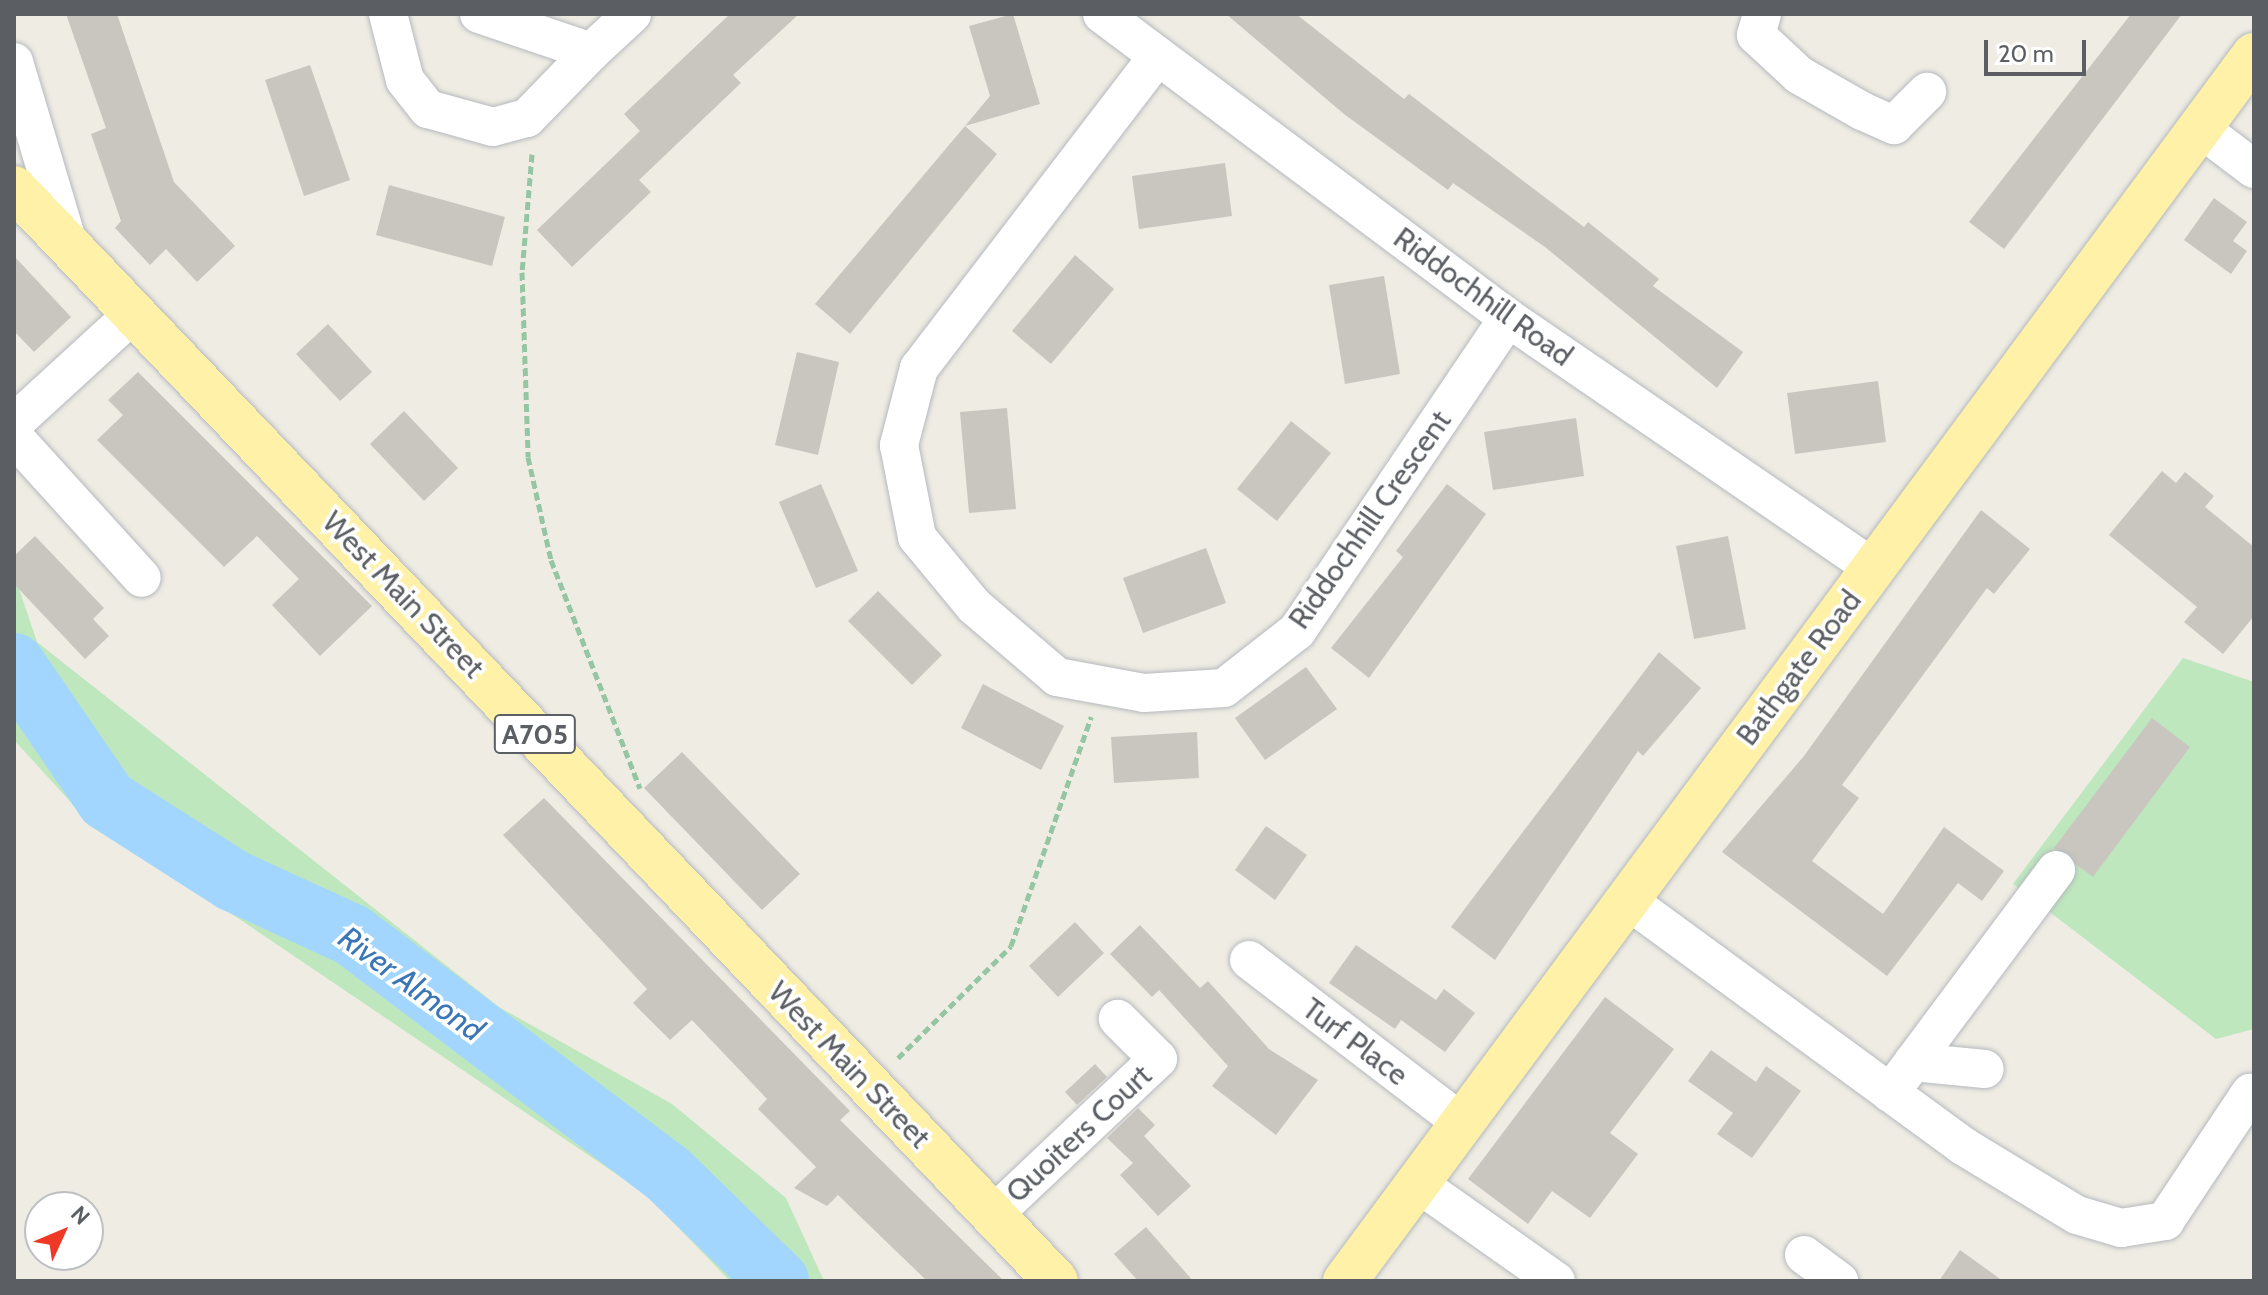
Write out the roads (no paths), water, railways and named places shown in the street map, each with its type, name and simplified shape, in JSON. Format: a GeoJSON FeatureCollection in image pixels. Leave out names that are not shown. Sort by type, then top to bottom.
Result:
{"type":"FeatureCollection","features":[{"type":"Feature","properties":{"kind":"main road","name":"Bathgate Road"},"geometry":{"type":"LineString","coordinates":[[1345,1281],[2254,55]]}},
{"type":"Feature","properties":{"kind":"main road","name":"West Main Street"},"geometry":{"type":"LineString","coordinates":[[14,188],[1056,1281]]}},
{"type":"Feature","properties":{"kind":"street"},"geometry":{"type":"LineString","coordinates":[[388,14],[405,80],[428,109],[493,127],[527,118],[632,14]]}},
{"type":"Feature","properties":{"kind":"street"},"geometry":{"type":"LineString","coordinates":[[479,14],[591,52]]}},
{"type":"Feature","properties":{"kind":"street","name":"Riddochhill Road"},"geometry":{"type":"LineString","coordinates":[[1102,14],[1508,318],[1873,568]]}},
{"type":"Feature","properties":{"kind":"street"},"geometry":{"type":"LineString","coordinates":[[1762,14],[1756,35],[1799,75],[1862,111],[1894,125],[1927,92]]}},
{"type":"Feature","properties":{"kind":"street","name":"Riddochhill Crescent"},"geometry":{"type":"LineString","coordinates":[[1157,57],[919,368],[899,445],[917,537],[974,606],[1057,677],[1144,693],[1224,688],[1297,631],[1508,318]]}},
{"type":"Feature","properties":{"kind":"street"},"geometry":{"type":"LineString","coordinates":[[14,62],[68,243]]}},
{"type":"Feature","properties":{"kind":"street"},"geometry":{"type":"LineString","coordinates":[[2200,128],[2254,169]]}},
{"type":"Feature","properties":{"kind":"street"},"geometry":{"type":"LineString","coordinates":[[14,423],[135,312]]}},
{"type":"Feature","properties":{"kind":"street"},"geometry":{"type":"LineString","coordinates":[[14,437],[142,578]]}},
{"type":"Feature","properties":{"kind":"street"},"geometry":{"type":"LineString","coordinates":[[1890,1093],[2056,870]]}},
{"type":"Feature","properties":{"kind":"street"},"geometry":{"type":"LineString","coordinates":[[1627,900],[1890,1093],[2077,1215],[2121,1228],[2165,1221],[2250,1093]]}},
{"type":"Feature","properties":{"kind":"street","name":"Turf Place"},"geometry":{"type":"LineString","coordinates":[[1249,960],[1462,1123]]}},
{"type":"Feature","properties":{"kind":"street","name":"Quoiters Court"},"geometry":{"type":"LineString","coordinates":[[993,1215],[1158,1059],[1118,1019]]}},
{"type":"Feature","properties":{"kind":"street"},"geometry":{"type":"LineString","coordinates":[[1913,1062],[1985,1069]]}},
{"type":"Feature","properties":{"kind":"street"},"geometry":{"type":"LineString","coordinates":[[1417,1183],[1556,1281]]}},
{"type":"Feature","properties":{"kind":"street"},"geometry":{"type":"LineString","coordinates":[[1804,1255],[1839,1281]]}},
{"type":"Feature","properties":{"kind":"waterway","name":"River Almond"},"geometry":{"type":"LineString","coordinates":[[14,664],[107,800],[232,880],[352,935],[667,1173],[778,1281]]}}]}
